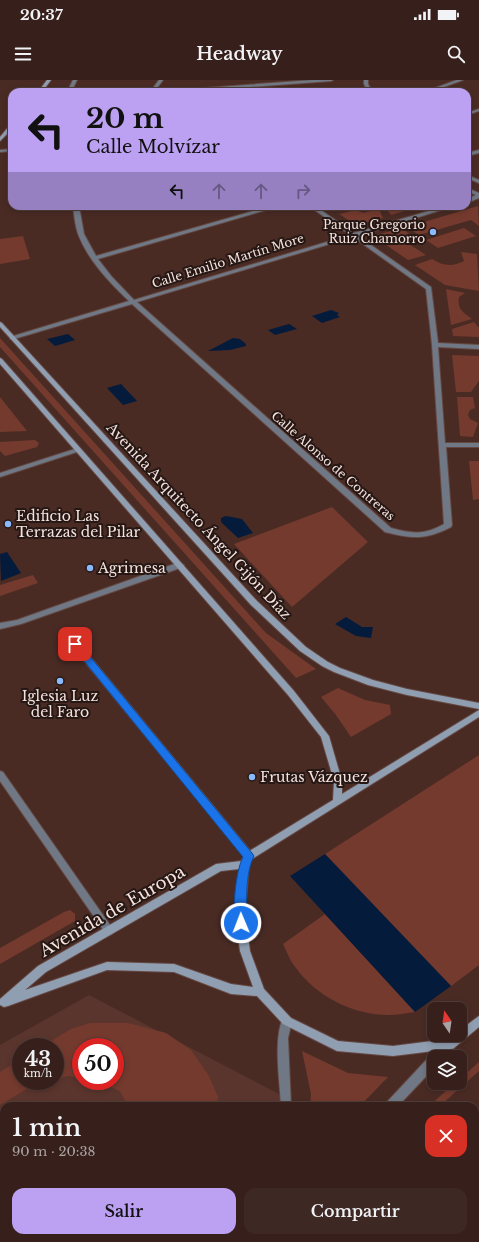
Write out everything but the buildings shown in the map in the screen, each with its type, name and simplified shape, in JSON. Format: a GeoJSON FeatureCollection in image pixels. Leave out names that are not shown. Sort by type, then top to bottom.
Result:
{"type":"FeatureCollection","features":[{"type":"Feature","properties":{"kind":"main road"},"geometry":{"type":"LineString","coordinates":[[0,140],[8,131]]}},
{"type":"Feature","properties":{"kind":"main road","name":"Avenida Arquitecto Ángel Gijón Díaz"},"geometry":{"type":"LineString","coordinates":[[0,324],[254,603],[297,643],[336,669],[385,687],[479,706]]}},
{"type":"Feature","properties":{"kind":"main road"},"geometry":{"type":"LineString","coordinates":[[0,360],[291,693],[325,736],[338,781],[337,801]]}},
{"type":"Feature","properties":{"kind":"main road"},"geometry":{"type":"LineString","coordinates":[[479,713],[249,856],[244,866],[240,913],[244,951],[260,992],[287,1022],[337,1046],[393,1051],[450,1044],[479,1021]]}},
{"type":"Feature","properties":{"kind":"main road","name":"Avenida de Europa"},"geometry":{"type":"LineString","coordinates":[[2,1003],[42,969],[219,867],[244,866]]}},
{"type":"Feature","properties":{"kind":"main road","name":"Avenida de Europa"},"geometry":{"type":"LineString","coordinates":[[2,1003],[107,966],[174,968],[231,988],[260,992]]}},
{"type":"Feature","properties":{"kind":"street"},"geometry":{"type":"LineString","coordinates":[[219,88],[331,80]]}},
{"type":"Feature","properties":{"kind":"street"},"geometry":{"type":"LineString","coordinates":[[438,88],[461,80]]}},
{"type":"Feature","properties":{"kind":"street"},"geometry":{"type":"LineString","coordinates":[[77,210],[81,233],[94,258],[132,301]]}},
{"type":"Feature","properties":{"kind":"street"},"geometry":{"type":"LineString","coordinates":[[94,258],[262,210]]}},
{"type":"Feature","properties":{"kind":"street","name":"Calle Alonso de Contreras"},"geometry":{"type":"LineString","coordinates":[[132,301],[388,530],[410,536],[434,534],[448,526],[443,445],[429,288],[318,210]]}},
{"type":"Feature","properties":{"kind":"street","name":"Calle Emilio Martín More"},"geometry":{"type":"LineString","coordinates":[[12,338],[437,210]]}},
{"type":"Feature","properties":{"kind":"street"},"geometry":{"type":"LineString","coordinates":[[435,345],[479,347]]}},
{"type":"Feature","properties":{"kind":"street"},"geometry":{"type":"LineString","coordinates":[[443,445],[479,445]]}},
{"type":"Feature","properties":{"kind":"street"},"geometry":{"type":"LineString","coordinates":[[0,475],[78,450]]}},
{"type":"Feature","properties":{"kind":"street"},"geometry":{"type":"LineString","coordinates":[[0,626],[18,622],[180,565]]}},
{"type":"Feature","properties":{"kind":"street"},"geometry":{"type":"LineString","coordinates":[[75,644],[249,856]]}},
{"type":"Feature","properties":{"kind":"street"},"geometry":{"type":"LineString","coordinates":[[0,774],[108,931]]}},
{"type":"Feature","properties":{"kind":"street"},"geometry":{"type":"LineString","coordinates":[[286,1102],[283,1038],[287,1022]]}},
{"type":"Feature","properties":{"kind":"street"},"geometry":{"type":"LineString","coordinates":[[444,1050],[450,1044]]}},
{"type":"Feature","properties":{"kind":"street"},"geometry":{"type":"LineString","coordinates":[[395,1102],[427,1067]]}},
{"type":"Feature","properties":{"kind":"shaded area"},"geometry":{"type":"Polygon","coordinates":[[[478,206],[479,226],[471,220],[419,235],[407,227],[464,210],[471,210],[471,208],[478,206]]]}},
{"type":"Feature","properties":{"kind":"shaded area"},"geometry":{"type":"Polygon","coordinates":[[[356,210],[363,213],[379,210],[383,218],[356,225],[339,214],[356,210]]]}},
{"type":"Feature","properties":{"kind":"shaded area"},"geometry":{"type":"Polygon","coordinates":[[[387,210],[408,210],[391,215],[387,210]]]}},
{"type":"Feature","properties":{"kind":"shaded area"},"geometry":{"type":"Polygon","coordinates":[[[401,228],[414,237],[404,241],[426,255],[408,260],[373,236],[401,228]]]}},
{"type":"Feature","properties":{"kind":"shaded area"},"geometry":{"type":"Polygon","coordinates":[[[464,228],[476,236],[438,248],[426,240],[464,228]]]}},
{"type":"Feature","properties":{"kind":"shaded area"},"geometry":{"type":"Polygon","coordinates":[[[23,236],[30,259],[0,264],[0,239],[23,236]]]}},
{"type":"Feature","properties":{"kind":"shaded area"},"geometry":{"type":"Polygon","coordinates":[[[461,252],[477,254],[479,291],[445,285],[415,265],[432,259],[440,263],[452,265],[464,261],[461,252]]]}},
{"type":"Feature","properties":{"kind":"shaded area"},"geometry":{"type":"Polygon","coordinates":[[[446,289],[465,293],[459,297],[459,305],[461,310],[472,319],[451,325],[446,289]]]}},
{"type":"Feature","properties":{"kind":"shaded area"},"geometry":{"type":"Polygon","coordinates":[[[474,322],[479,328],[479,337],[453,336],[452,329],[474,322]]]}},
{"type":"Feature","properties":{"kind":"shaded area"},"geometry":{"type":"Polygon","coordinates":[[[0,338],[266,633],[316,669],[296,678],[0,347],[0,338]]]}},
{"type":"Feature","properties":{"kind":"shaded area"},"geometry":{"type":"Polygon","coordinates":[[[452,355],[479,356],[479,381],[471,392],[456,392],[452,355]]]}},
{"type":"Feature","properties":{"kind":"shaded area"},"geometry":{"type":"Polygon","coordinates":[[[0,397],[27,431],[0,432],[0,397]]]}},
{"type":"Feature","properties":{"kind":"shaded area"},"geometry":{"type":"Polygon","coordinates":[[[457,397],[473,397],[475,408],[470,410],[468,415],[470,419],[478,423],[473,437],[460,436],[457,397]]]}},
{"type":"Feature","properties":{"kind":"shaded area"},"geometry":{"type":"Polygon","coordinates":[[[35,440],[39,443],[37,447],[5,456],[0,451],[0,442],[35,440]]]}},
{"type":"Feature","properties":{"kind":"shaded area"},"geometry":{"type":"Polygon","coordinates":[[[469,461],[479,461],[479,499],[473,500],[469,461]]]}},
{"type":"Feature","properties":{"kind":"shaded area"},"geometry":{"type":"Polygon","coordinates":[[[332,507],[368,542],[292,607],[234,544],[332,507]]]}},
{"type":"Feature","properties":{"kind":"shaded area"},"geometry":{"type":"Polygon","coordinates":[[[33,575],[38,583],[0,596],[0,585],[33,575]]]}},
{"type":"Feature","properties":{"kind":"shaded area"},"geometry":{"type":"Polygon","coordinates":[[[338,688],[365,700],[390,705],[391,714],[351,737],[321,697],[338,688]]]}},
{"type":"Feature","properties":{"kind":"shaded area"},"geometry":{"type":"Polygon","coordinates":[[[479,755],[479,965],[451,986],[325,854],[479,755]]]}},
{"type":"Feature","properties":{"kind":"shaded area"},"geometry":{"type":"Polygon","coordinates":[[[70,910],[75,914],[75,921],[0,964],[0,948],[70,910]]]}},
{"type":"Feature","properties":{"kind":"shaded area"},"geometry":{"type":"Polygon","coordinates":[[[325,914],[415,1012],[388,1015],[362,1012],[336,1002],[304,978],[292,962],[283,944],[325,914]]]}},
{"type":"Feature","properties":{"kind":"shaded area"},"geometry":{"type":"Polygon","coordinates":[[[89,995],[294,1102],[0,1102],[0,1045],[12,1038],[12,1090],[64,1090],[64,1038],[12,1038],[89,995]]]}},
{"type":"Feature","properties":{"kind":"shaded area"},"geometry":{"type":"Polygon","coordinates":[[[90,1023],[128,1023],[166,1033],[191,1050],[209,1076],[218,1097],[217,1102],[126,1102],[120,1091],[118,1090],[124,1090],[124,1038],[72,1038],[72,1077],[64,1077],[64,1038],[56,1038],[71,1029],[90,1023]]]}},
{"type":"Feature","properties":{"kind":"shaded area"},"geometry":{"type":"Polygon","coordinates":[[[302,1051],[348,1073],[388,1077],[364,1102],[310,1102],[311,1094],[302,1051]]]}},
{"type":"Feature","properties":{"kind":"shaded area"},"geometry":{"type":"Polygon","coordinates":[[[479,1062],[479,1071],[467,1082],[467,1073],[479,1062]]]}},
{"type":"Feature","properties":{"kind":"shaded area"},"geometry":{"type":"Polygon","coordinates":[[[12,1065],[12,1090],[25,1090],[5,1102],[0,1102],[0,1072],[12,1065]]]}},
{"type":"Feature","properties":{"kind":"shaded area"},"geometry":{"type":"Polygon","coordinates":[[[447,1090],[458,1090],[444,1102],[434,1102],[447,1090]]]}},
{"type":"Feature","properties":{"kind":"water"},"geometry":{"type":"Polygon","coordinates":[[[331,310],[339,313],[337,315],[340,317],[322,323],[312,316],[331,310]]]}},
{"type":"Feature","properties":{"kind":"water"},"geometry":{"type":"Polygon","coordinates":[[[289,324],[297,329],[275,335],[268,330],[289,324]]]}},
{"type":"Feature","properties":{"kind":"water"},"geometry":{"type":"Polygon","coordinates":[[[68,334],[75,340],[55,346],[47,339],[68,334]]]}},
{"type":"Feature","properties":{"kind":"water"},"geometry":{"type":"Polygon","coordinates":[[[233,338],[240,339],[246,344],[246,346],[230,350],[208,351],[233,338]]]}},
{"type":"Feature","properties":{"kind":"water"},"geometry":{"type":"Polygon","coordinates":[[[121,384],[137,401],[123,405],[107,388],[121,384]]]}},
{"type":"Feature","properties":{"kind":"water"},"geometry":{"type":"Polygon","coordinates":[[[226,516],[242,519],[253,533],[238,538],[221,522],[221,518],[226,516]]]}},
{"type":"Feature","properties":{"kind":"water"},"geometry":{"type":"Polygon","coordinates":[[[7,552],[21,573],[1,581],[0,554],[7,552]]]}},
{"type":"Feature","properties":{"kind":"water"},"geometry":{"type":"Polygon","coordinates":[[[346,617],[362,627],[373,627],[371,638],[356,636],[335,624],[346,617]]]}},
{"type":"Feature","properties":{"kind":"water"},"geometry":{"type":"Polygon","coordinates":[[[325,854],[451,986],[415,1012],[290,876],[325,854]]]}},
{"type":"Feature","properties":{"kind":"place","name":"Parque Gregorio Ruiz Chamorro"},"geometry":{"type":"Point","coordinates":[433,232]}},
{"type":"Feature","properties":{"kind":"place","name":"Edificio Las Terrazas del Pilar"},"geometry":{"type":"Point","coordinates":[8,524]}},
{"type":"Feature","properties":{"kind":"place","name":"Agrimesa"},"geometry":{"type":"Point","coordinates":[90,568]}},
{"type":"Feature","properties":{"kind":"place","name":"Iglesia Luz del Faro"},"geometry":{"type":"Point","coordinates":[60,681]}},
{"type":"Feature","properties":{"kind":"place","name":"Frutas Vázquez"},"geometry":{"type":"Point","coordinates":[252,777]}},
{"type":"Feature","properties":{"kind":"route"},"geometry":{"type":"LineString","coordinates":[[75,644],[249,856],[244,866],[240,913],[241,923]]}}]}
